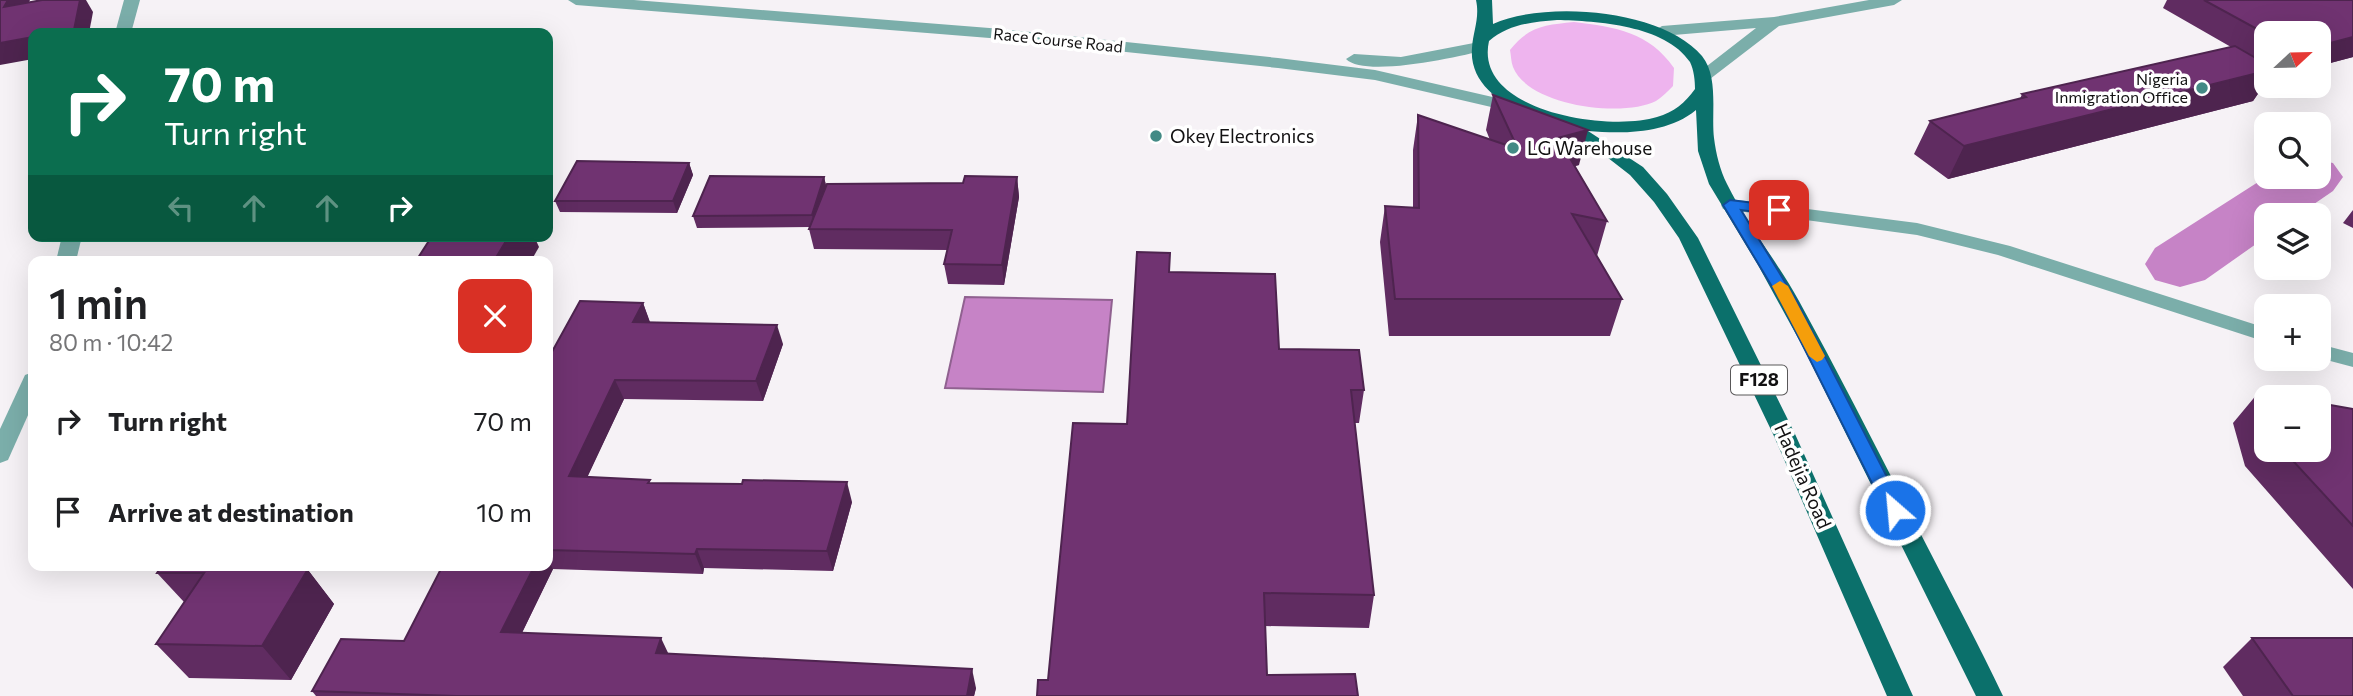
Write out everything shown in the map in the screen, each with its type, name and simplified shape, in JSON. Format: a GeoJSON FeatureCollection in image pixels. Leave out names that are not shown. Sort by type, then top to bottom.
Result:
{"type":"FeatureCollection","features":[{"type":"Feature","properties":{"kind":"main road","name":"F128"},"geometry":{"type":"LineString","coordinates":[[1484,0],[1486,9],[1480,66],[1491,83],[1510,99],[1543,115]]}},
{"type":"Feature","properties":{"kind":"main road"},"geometry":{"type":"LineString","coordinates":[[1579,0],[1606,12]]}},
{"type":"Feature","properties":{"kind":"main road"},"geometry":{"type":"LineString","coordinates":[[1482,41],[1503,20],[1532,11],[1568,8],[1606,12],[1636,19],[1662,30],[1697,60],[1703,84],[1710,165],[1730,205],[1788,300],[1990,696]]}},
{"type":"Feature","properties":{"kind":"main road"},"geometry":{"type":"LineString","coordinates":[[1543,115],[1589,126],[1628,127],[1662,121],[1688,109],[1703,84]]}},
{"type":"Feature","properties":{"kind":"main road","name":"Hadejia Road"},"geometry":{"type":"LineString","coordinates":[[1543,115],[1602,146],[1643,177],[1670,209],[1696,251],[1779,422],[1900,696]]}},
{"type":"Feature","properties":{"kind":"street"},"geometry":{"type":"LineString","coordinates":[[124,28],[132,0]]}},
{"type":"Feature","properties":{"kind":"street","name":"Race Course Road"},"geometry":{"type":"LineString","coordinates":[[576,0],[1002,34],[1278,63],[1375,75],[1543,115]]}},
{"type":"Feature","properties":{"kind":"street","name":"Race Course Road"},"geometry":{"type":"LineString","coordinates":[[753,0],[1372,61],[1401,62],[1482,41]]}},
{"type":"Feature","properties":{"kind":"street"},"geometry":{"type":"LineString","coordinates":[[1662,30],[1774,22],[1894,0]]}},
{"type":"Feature","properties":{"kind":"street"},"geometry":{"type":"LineString","coordinates":[[1703,84],[1774,22]]}},
{"type":"Feature","properties":{"kind":"street"},"geometry":{"type":"LineString","coordinates":[[1730,205],[1904,227],[1990,247],[2254,331]]}},
{"type":"Feature","properties":{"kind":"street"},"geometry":{"type":"LineString","coordinates":[[2331,354],[2353,360]]}},
{"type":"Feature","properties":{"kind":"street"},"geometry":{"type":"LineString","coordinates":[[0,454],[28,391]]}},
{"type":"Feature","properties":{"kind":"shaded area"},"geometry":{"type":"Polygon","coordinates":[[[1574,22],[1618,29],[1654,46],[1674,68],[1673,86],[1656,101],[1622,108],[1578,105],[1537,91],[1522,80],[1513,67],[1510,50],[1531,31],[1554,24],[1574,22]]]}},
{"type":"Feature","properties":{"kind":"shaded area"},"geometry":{"type":"Polygon","coordinates":[[[965,297],[1112,300],[1103,392],[945,388],[965,297]]]}},
{"type":"Feature","properties":{"kind":"building"},"geometry":{"type":"Polygon","coordinates":[[[0,0],[8,0],[4,7],[42,0],[80,0],[74,28],[28,28],[28,38],[0,43],[0,0]]]}},
{"type":"Feature","properties":{"kind":"building"},"geometry":{"type":"Polygon","coordinates":[[[2204,0],[2353,0],[2353,37],[2331,43],[2331,21],[2254,21],[2254,27],[2204,0]]]}},
{"type":"Feature","properties":{"kind":"building"},"geometry":{"type":"Polygon","coordinates":[[[2235,46],[2254,57],[2254,74],[1964,146],[1930,121],[2026,97],[2022,94],[2235,46]]]}},
{"type":"Feature","properties":{"kind":"building"},"geometry":{"type":"Polygon","coordinates":[[[1493,95],[1588,130],[1558,138],[1607,221],[1572,214],[1622,299],[1395,299],[1385,206],[1419,208],[1418,115],[1518,149],[1493,95]]]}},
{"type":"Feature","properties":{"kind":"building"},"geometry":{"type":"Polygon","coordinates":[[[577,161],[689,163],[673,201],[555,201],[577,161]]]}},
{"type":"Feature","properties":{"kind":"building"},"geometry":{"type":"Polygon","coordinates":[[[710,176],[824,177],[812,215],[693,216],[710,176]]]}},
{"type":"Feature","properties":{"kind":"building"},"geometry":{"type":"Polygon","coordinates":[[[965,176],[1017,177],[1002,265],[944,264],[952,230],[809,229],[827,184],[963,183],[965,176]]]}},
{"type":"Feature","properties":{"kind":"building"},"geometry":{"type":"Polygon","coordinates":[[[428,242],[505,242],[497,256],[419,256],[428,242]]]}},
{"type":"Feature","properties":{"kind":"building"},"geometry":{"type":"Polygon","coordinates":[[[1137,252],[1170,253],[1169,272],[1275,274],[1279,349],[1359,350],[1364,390],[1351,390],[1374,595],[1264,593],[1267,675],[1355,674],[1358,696],[1037,696],[1038,680],[1048,680],[1073,423],[1127,424],[1137,252]]]}},
{"type":"Feature","properties":{"kind":"building"},"geometry":{"type":"Polygon","coordinates":[[[580,301],[643,303],[633,322],[777,325],[756,381],[615,380],[569,476],[650,480],[648,483],[742,484],[743,480],[847,482],[827,551],[697,549],[695,554],[553,550],[553,350],[580,301]]]}},
{"type":"Feature","properties":{"kind":"building"},"geometry":{"type":"Polygon","coordinates":[[[2331,405],[2353,409],[2353,526],[2294,462],[2331,462],[2331,405]]]}},
{"type":"Feature","properties":{"kind":"building"},"geometry":{"type":"Polygon","coordinates":[[[307,571],[262,646],[156,644],[204,573],[157,573],[307,571]]]}},
{"type":"Feature","properties":{"kind":"building"},"geometry":{"type":"Polygon","coordinates":[[[440,571],[532,571],[501,632],[661,638],[656,653],[972,669],[967,696],[456,696],[312,691],[341,639],[404,641],[440,571]]]}},
{"type":"Feature","properties":{"kind":"building"},"geometry":{"type":"Polygon","coordinates":[[[2252,638],[2353,638],[2353,696],[2293,696],[2252,638]]]}},
{"type":"Feature","properties":{"kind":"waterway"},"geometry":{"type":"LineString","coordinates":[[2180,264],[2292,189]]}},
{"type":"Feature","properties":{"kind":"slow traffic"},"geometry":{"type":"LineString","coordinates":[[1780,286],[1817,356]]}},
{"type":"Feature","properties":{"kind":"place","name":"Nigeria Inmigration Office"},"geometry":{"type":"Point","coordinates":[2202,88]}},
{"type":"Feature","properties":{"kind":"place","name":"Okey Electronics"},"geometry":{"type":"Point","coordinates":[1156,136]}},
{"type":"Feature","properties":{"kind":"place","name":"LG Warehouse"},"geometry":{"type":"Point","coordinates":[1513,148]}},
{"type":"Feature","properties":{"kind":"route"},"geometry":{"type":"LineString","coordinates":[[1779,210],[1730,205],[1788,300],[1895,510]]}}]}
